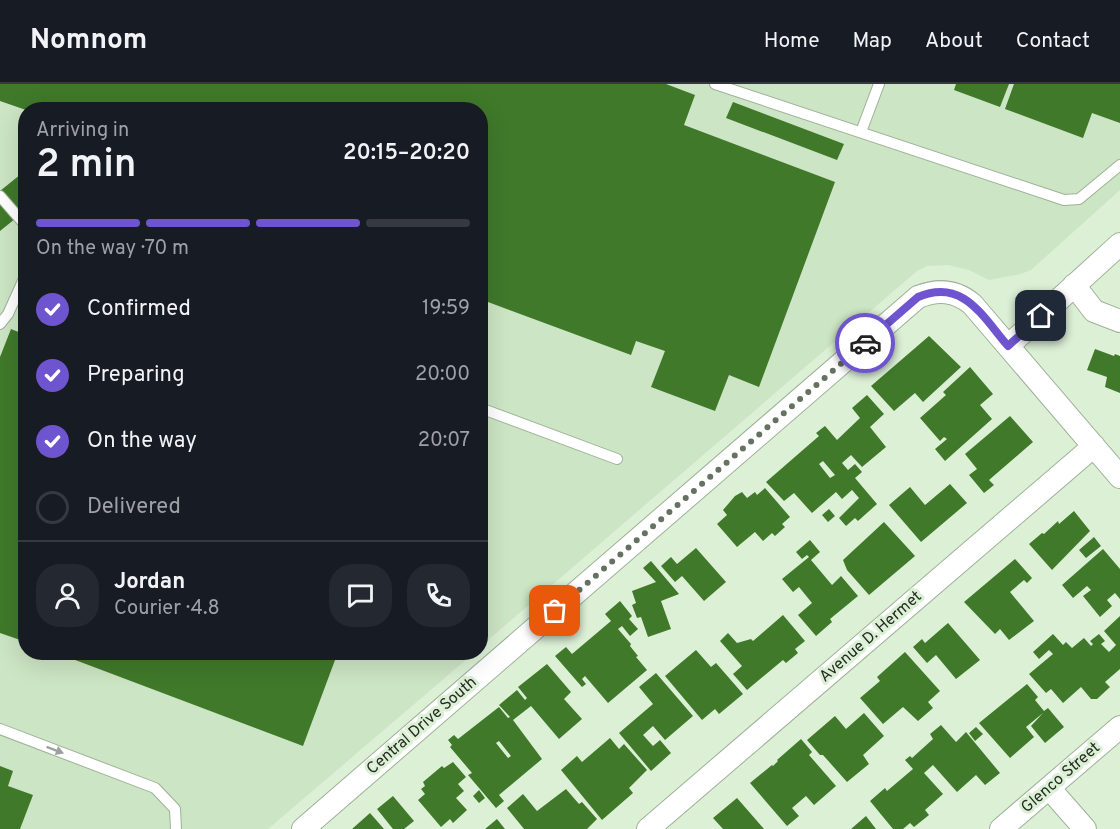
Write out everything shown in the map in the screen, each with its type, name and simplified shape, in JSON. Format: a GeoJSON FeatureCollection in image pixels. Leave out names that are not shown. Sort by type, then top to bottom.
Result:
{"type":"FeatureCollection","features":[{"type":"Feature","properties":{"kind":"street"},"geometry":{"type":"LineString","coordinates":[[1008,346],[1120,244]]}},
{"type":"Feature","properties":{"kind":"street"},"geometry":{"type":"LineString","coordinates":[[1074,285],[1094,311],[1120,321]]}},
{"type":"Feature","properties":{"kind":"street","name":"Central Drive South"},"geometry":{"type":"LineString","coordinates":[[303,829],[918,297],[940,291],[965,298],[1120,477]]}},
{"type":"Feature","properties":{"kind":"street","name":"Avenue D. Hermet"},"geometry":{"type":"LineString","coordinates":[[648,829],[1094,446]]}},
{"type":"Feature","properties":{"kind":"street","name":"Glenco Street"},"geometry":{"type":"LineString","coordinates":[[1001,829],[1120,726]]}},
{"type":"Feature","properties":{"kind":"street"},"geometry":{"type":"LineString","coordinates":[[1049,788],[1085,829]]}},
{"type":"Feature","properties":{"kind":"lane"},"geometry":{"type":"LineString","coordinates":[[716,84],[1064,200],[1079,198],[1120,165]]}},
{"type":"Feature","properties":{"kind":"lane"},"geometry":{"type":"LineString","coordinates":[[861,132],[879,84]]}},
{"type":"Feature","properties":{"kind":"lane"},"geometry":{"type":"LineString","coordinates":[[0,196],[18,217]]}},
{"type":"Feature","properties":{"kind":"lane"},"geometry":{"type":"LineString","coordinates":[[0,324],[8,314],[18,292]]}},
{"type":"Feature","properties":{"kind":"lane"},"geometry":{"type":"LineString","coordinates":[[488,411],[617,459]]}},
{"type":"Feature","properties":{"kind":"lane"},"geometry":{"type":"LineString","coordinates":[[0,729],[155,788],[175,809],[176,829]]}},
{"type":"Feature","properties":{"kind":"shaded area"},"geometry":{"type":"Polygon","coordinates":[[[0,84],[1120,84],[1120,190],[1031,270],[989,280],[969,270],[948,265],[927,266],[917,271],[488,640],[488,102],[18,102],[18,660],[466,660],[268,829],[0,829],[0,84]]]}},
{"type":"Feature","properties":{"kind":"building"},"geometry":{"type":"Polygon","coordinates":[[[0,84],[666,84],[695,95],[684,125],[835,182],[759,387],[729,375],[715,411],[651,387],[665,351],[636,341],[631,355],[488,302],[488,102],[18,102],[18,107],[0,101],[0,84]]]}},
{"type":"Feature","properties":{"kind":"building"},"geometry":{"type":"Polygon","coordinates":[[[956,84],[1009,84],[1000,107],[954,90],[956,84]]]}},
{"type":"Feature","properties":{"kind":"building"},"geometry":{"type":"Polygon","coordinates":[[[1014,84],[1120,84],[1120,123],[1092,113],[1083,138],[1005,109],[1014,84]]]}},
{"type":"Feature","properties":{"kind":"building"},"geometry":{"type":"Polygon","coordinates":[[[733,102],[844,144],[837,160],[726,118],[733,102]]]}},
{"type":"Feature","properties":{"kind":"building"},"geometry":{"type":"Polygon","coordinates":[[[18,176],[18,216],[0,231],[0,191],[18,176]]]}},
{"type":"Feature","properties":{"kind":"building"},"geometry":{"type":"Polygon","coordinates":[[[11,329],[18,332],[18,639],[0,633],[0,357],[11,329]]]}},
{"type":"Feature","properties":{"kind":"building"},"geometry":{"type":"Polygon","coordinates":[[[929,336],[961,367],[923,402],[915,393],[894,411],[871,386],[929,336]]]}},
{"type":"Feature","properties":{"kind":"building"},"geometry":{"type":"Polygon","coordinates":[[[1095,349],[1120,356],[1120,393],[1105,387],[1107,377],[1087,370],[1095,349]]]}},
{"type":"Feature","properties":{"kind":"building"},"geometry":{"type":"Polygon","coordinates":[[[970,367],[993,394],[980,405],[992,419],[945,461],[935,449],[947,439],[944,437],[940,441],[920,418],[946,395],[943,392],[970,367]]]}},
{"type":"Feature","properties":{"kind":"building"},"geometry":{"type":"Polygon","coordinates":[[[867,395],[884,414],[870,427],[886,447],[862,467],[851,455],[842,463],[848,470],[855,464],[862,472],[855,478],[877,504],[858,521],[855,518],[846,526],[839,518],[859,498],[852,490],[842,499],[836,492],[812,513],[794,493],[784,501],[766,482],[819,436],[816,433],[825,426],[837,440],[860,418],[852,408],[867,395]],[[823,461],[819,464],[830,478],[835,475],[823,461]]]}},
{"type":"Feature","properties":{"kind":"building"},"geometry":{"type":"Polygon","coordinates":[[[1010,416],[1033,442],[989,480],[994,485],[984,493],[969,475],[977,469],[965,454],[1010,416]]]}},
{"type":"Feature","properties":{"kind":"building"},"geometry":{"type":"Polygon","coordinates":[[[950,484],[967,503],[921,542],[889,505],[910,487],[925,505],[950,484]]]}},
{"type":"Feature","properties":{"kind":"building"},"geometry":{"type":"Polygon","coordinates":[[[765,488],[790,517],[782,524],[785,527],[775,536],[772,533],[763,541],[755,532],[737,547],[717,524],[727,515],[723,510],[735,496],[742,492],[747,498],[755,492],[757,495],[765,488]]]}},
{"type":"Feature","properties":{"kind":"building"},"geometry":{"type":"Polygon","coordinates":[[[829,509],[835,516],[828,522],[822,515],[829,509]]]}},
{"type":"Feature","properties":{"kind":"building"},"geometry":{"type":"Polygon","coordinates":[[[1074,511],[1090,531],[1052,570],[1029,544],[1074,511]]]}},
{"type":"Feature","properties":{"kind":"building"},"geometry":{"type":"Polygon","coordinates":[[[884,522],[915,556],[869,595],[847,570],[843,560],[884,522]]]}},
{"type":"Feature","properties":{"kind":"building"},"geometry":{"type":"Polygon","coordinates":[[[1094,537],[1101,546],[1086,558],[1079,550],[1094,537]]]}},
{"type":"Feature","properties":{"kind":"building"},"geometry":{"type":"Polygon","coordinates":[[[810,540],[820,552],[811,560],[832,585],[841,576],[858,596],[830,619],[832,622],[816,636],[798,615],[812,603],[799,587],[793,592],[782,579],[809,557],[807,555],[802,559],[796,552],[810,540]]]}},
{"type":"Feature","properties":{"kind":"building"},"geometry":{"type":"Polygon","coordinates":[[[696,548],[726,582],[704,601],[682,576],[675,582],[661,566],[671,557],[677,564],[696,548]]]}},
{"type":"Feature","properties":{"kind":"building"},"geometry":{"type":"Polygon","coordinates":[[[1103,549],[1120,569],[1120,599],[1115,593],[1107,600],[1112,606],[1100,617],[1083,596],[1091,590],[1087,586],[1073,598],[1062,585],[1103,549]]]}},
{"type":"Feature","properties":{"kind":"building"},"geometry":{"type":"Polygon","coordinates":[[[1015,559],[1032,578],[1027,583],[1024,580],[1010,592],[1034,621],[1009,640],[1000,629],[995,634],[964,602],[1015,559]]]}},
{"type":"Feature","properties":{"kind":"building"},"geometry":{"type":"Polygon","coordinates":[[[651,561],[679,594],[661,601],[671,629],[648,637],[641,617],[637,618],[632,605],[636,603],[632,591],[656,582],[643,568],[651,561]]]}},
{"type":"Feature","properties":{"kind":"building"},"geometry":{"type":"Polygon","coordinates":[[[620,601],[632,616],[629,619],[638,629],[630,636],[622,626],[618,629],[631,644],[630,646],[638,656],[636,657],[647,670],[608,703],[585,676],[582,679],[586,684],[582,687],[555,656],[566,647],[572,654],[611,621],[605,614],[620,601]]]}},
{"type":"Feature","properties":{"kind":"building"},"geometry":{"type":"Polygon","coordinates":[[[783,615],[805,641],[795,649],[798,653],[786,663],[783,660],[747,690],[733,674],[742,666],[720,641],[728,633],[737,643],[751,639],[753,641],[783,615]]]}},
{"type":"Feature","properties":{"kind":"building"},"geometry":{"type":"Polygon","coordinates":[[[1120,616],[1120,669],[1105,682],[1110,687],[1097,699],[1091,699],[1081,687],[1063,703],[1051,689],[1046,693],[1029,674],[1053,654],[1049,650],[1039,659],[1033,652],[1053,634],[1063,645],[1066,642],[1072,648],[1084,638],[1091,646],[1093,644],[1090,641],[1099,634],[1105,641],[1101,644],[1109,652],[1116,645],[1104,631],[1120,616]]]}},
{"type":"Feature","properties":{"kind":"building"},"geometry":{"type":"Polygon","coordinates":[[[948,623],[980,660],[956,679],[936,655],[927,663],[913,647],[922,639],[925,643],[948,623]]]}},
{"type":"Feature","properties":{"kind":"building"},"geometry":{"type":"Polygon","coordinates":[[[696,650],[711,667],[716,663],[743,694],[719,714],[715,709],[702,720],[665,676],[696,650]]]}},
{"type":"Feature","properties":{"kind":"building"},"geometry":{"type":"Polygon","coordinates":[[[905,652],[940,691],[928,702],[933,708],[918,721],[903,707],[883,724],[860,698],[880,681],[877,677],[905,652]]]}},
{"type":"Feature","properties":{"kind":"building"},"geometry":{"type":"Polygon","coordinates":[[[75,660],[335,660],[303,746],[75,660]]]}},
{"type":"Feature","properties":{"kind":"building"},"geometry":{"type":"Polygon","coordinates":[[[547,664],[571,692],[564,699],[582,719],[559,739],[531,706],[513,720],[542,759],[499,795],[504,801],[496,808],[468,775],[472,773],[450,747],[452,745],[448,740],[454,735],[458,739],[499,707],[508,718],[510,717],[499,705],[517,690],[525,700],[527,698],[518,687],[547,664]],[[499,741],[496,743],[508,758],[511,756],[499,741]]]}},
{"type":"Feature","properties":{"kind":"building"},"geometry":{"type":"Polygon","coordinates":[[[656,673],[693,716],[665,740],[653,726],[643,735],[653,746],[660,740],[671,753],[651,771],[619,733],[653,704],[639,687],[656,673]]]}},
{"type":"Feature","properties":{"kind":"building"},"geometry":{"type":"Polygon","coordinates":[[[1027,684],[1038,697],[1035,700],[1044,711],[1048,708],[1064,727],[1045,743],[1031,726],[1043,713],[1026,727],[1034,737],[1010,758],[979,723],[1027,684]]]}},
{"type":"Feature","properties":{"kind":"building"},"geometry":{"type":"Polygon","coordinates":[[[864,713],[884,736],[863,755],[869,764],[847,782],[807,740],[835,716],[846,729],[864,713]]]}},
{"type":"Feature","properties":{"kind":"building"},"geometry":{"type":"Polygon","coordinates":[[[941,725],[956,742],[966,732],[1000,773],[985,785],[976,775],[957,792],[933,765],[924,773],[943,794],[925,810],[929,815],[914,827],[910,823],[903,829],[893,829],[870,801],[885,788],[887,791],[913,769],[905,760],[910,756],[912,758],[933,739],[930,734],[941,725]]]}},
{"type":"Feature","properties":{"kind":"building"},"geometry":{"type":"Polygon","coordinates":[[[976,727],[983,734],[975,741],[969,733],[976,727]]]}},
{"type":"Feature","properties":{"kind":"building"},"geometry":{"type":"Polygon","coordinates":[[[610,738],[619,749],[624,744],[647,770],[629,788],[633,793],[602,820],[561,770],[577,756],[582,762],[610,738]]]}},
{"type":"Feature","properties":{"kind":"building"},"geometry":{"type":"Polygon","coordinates":[[[801,739],[812,752],[809,755],[836,786],[814,805],[806,796],[792,808],[799,816],[787,826],[750,783],[773,766],[801,739]]]}},
{"type":"Feature","properties":{"kind":"building"},"geometry":{"type":"Polygon","coordinates":[[[453,762],[466,777],[458,784],[464,791],[456,798],[467,810],[453,823],[450,819],[441,827],[418,800],[425,794],[421,789],[425,786],[423,782],[442,766],[444,768],[453,762]]]}},
{"type":"Feature","properties":{"kind":"building"},"geometry":{"type":"Polygon","coordinates":[[[0,766],[13,771],[8,786],[33,795],[20,829],[0,829],[0,766]]]}},
{"type":"Feature","properties":{"kind":"building"},"geometry":{"type":"Polygon","coordinates":[[[566,789],[597,819],[587,829],[524,829],[507,808],[523,794],[537,811],[566,789]]]}},
{"type":"Feature","properties":{"kind":"building"},"geometry":{"type":"Polygon","coordinates":[[[479,790],[485,798],[479,803],[473,796],[479,790]]]}},
{"type":"Feature","properties":{"kind":"building"},"geometry":{"type":"Polygon","coordinates":[[[393,796],[414,821],[404,829],[393,829],[377,809],[393,796]]]}},
{"type":"Feature","properties":{"kind":"building"},"geometry":{"type":"Polygon","coordinates":[[[737,798],[764,829],[723,829],[713,818],[737,798]]]}},
{"type":"Feature","properties":{"kind":"building"},"geometry":{"type":"Polygon","coordinates":[[[370,813],[384,829],[352,829],[370,813]]]}},
{"type":"Feature","properties":{"kind":"building"},"geometry":{"type":"Polygon","coordinates":[[[866,816],[876,829],[851,829],[866,816]]]}},
{"type":"Feature","properties":{"kind":"building"},"geometry":{"type":"Polygon","coordinates":[[[497,819],[505,829],[485,829],[497,819]]]}},
{"type":"Feature","properties":{"kind":"way so far"},"geometry":{"type":"LineString","coordinates":[[555,611],[865,343]]}},
{"type":"Feature","properties":{"kind":"route"},"geometry":{"type":"LineString","coordinates":[[865,343],[918,297],[940,291],[965,298],[1008,346],[1041,316]]}}]}
